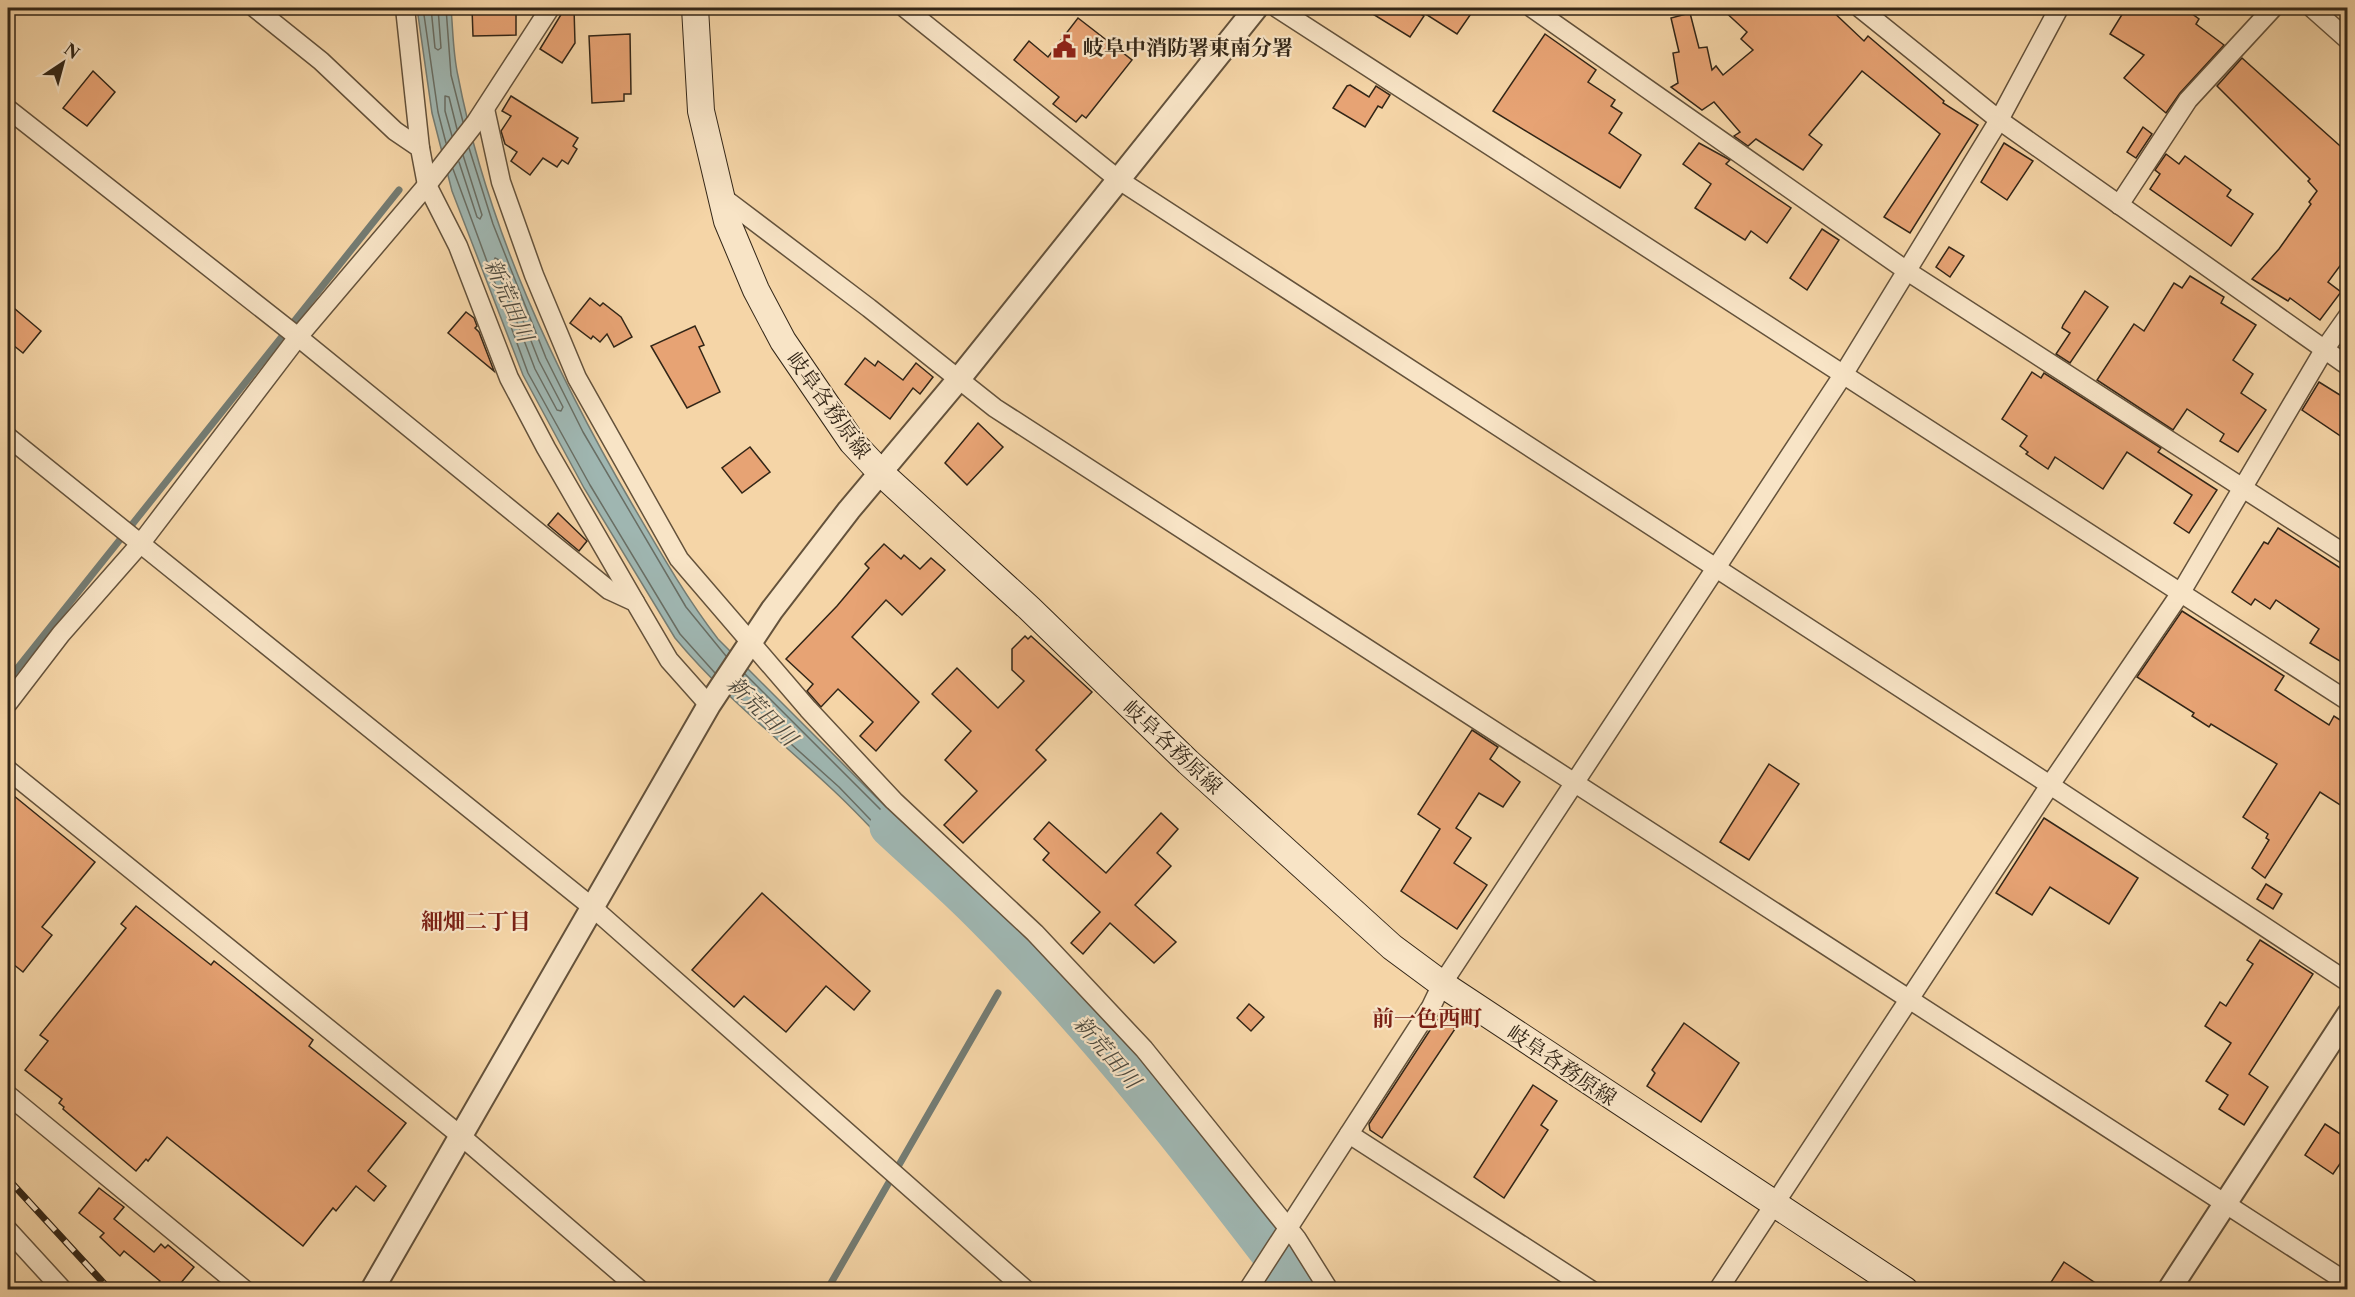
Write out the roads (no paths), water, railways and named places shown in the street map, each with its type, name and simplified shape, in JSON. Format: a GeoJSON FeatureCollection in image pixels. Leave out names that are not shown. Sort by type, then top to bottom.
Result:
{"type":"FeatureCollection","features":[{"type":"Feature","properties":{"kind":"main road","name":"岐阜各務原線"},"geometry":{"type":"LineString","coordinates":[[695,8],[701,111],[727,221],[756,290],[783,341],[852,442],[882,474],[1029,608],[1197,770],[1392,947],[1442,984],[1774,1206],[1905,1290]]}},
{"type":"Feature","properties":{"kind":"street"},"geometry":{"type":"LineString","coordinates":[[255,8],[321,61],[395,131],[420,148]]}},
{"type":"Feature","properties":{"kind":"street"},"geometry":{"type":"LineString","coordinates":[[405,8],[420,148],[427,185],[458,246],[509,378],[546,448],[669,660],[712,701]]}},
{"type":"Feature","properties":{"kind":"street"},"geometry":{"type":"LineString","coordinates":[[8,703],[61,634],[141,543],[298,337],[427,185],[481,116],[550,8]]}},
{"type":"Feature","properties":{"kind":"street"},"geometry":{"type":"LineString","coordinates":[[904,8],[1119,180],[2050,785],[2348,982]]}},
{"type":"Feature","properties":{"kind":"street"},"geometry":{"type":"LineString","coordinates":[[372,1290],[712,701],[746,648],[849,510],[882,474],[1256,8]]}},
{"type":"Feature","properties":{"kind":"street"},"geometry":{"type":"LineString","coordinates":[[1277,8],[2348,701]]}},
{"type":"Feature","properties":{"kind":"street"},"geometry":{"type":"LineString","coordinates":[[1532,8],[1907,271],[2348,556]]}},
{"type":"Feature","properties":{"kind":"street"},"geometry":{"type":"LineString","coordinates":[[1860,8],[1999,120],[2348,366]]}},
{"type":"Feature","properties":{"kind":"street"},"geometry":{"type":"LineString","coordinates":[[1248,1290],[1431,1007],[1442,984],[1714,567],[1843,375],[1999,120],[2059,8]]}},
{"type":"Feature","properties":{"kind":"street"},"geometry":{"type":"LineString","coordinates":[[2119,205],[2187,100],[2273,8]]}},
{"type":"Feature","properties":{"kind":"street"},"geometry":{"type":"LineString","coordinates":[[2312,8],[2348,40]]}},
{"type":"Feature","properties":{"kind":"street"},"geometry":{"type":"LineString","coordinates":[[8,109],[298,337],[609,590],[635,602]]}},
{"type":"Feature","properties":{"kind":"street"},"geometry":{"type":"LineString","coordinates":[[481,116],[501,182],[534,275],[577,378],[679,560],[746,648],[894,801],[1035,933],[1144,1049],[1329,1290]]}},
{"type":"Feature","properties":{"kind":"street"},"geometry":{"type":"LineString","coordinates":[[721,196],[869,308],[958,380],[1015,421],[2348,1283]]}},
{"type":"Feature","properties":{"kind":"street"},"geometry":{"type":"LineString","coordinates":[[1719,1290],[1908,998],[2180,594],[2324,350],[2348,316]]}},
{"type":"Feature","properties":{"kind":"street"},"geometry":{"type":"LineString","coordinates":[[8,437],[592,907],[1026,1290]]}},
{"type":"Feature","properties":{"kind":"street"},"geometry":{"type":"LineString","coordinates":[[8,770],[461,1136],[640,1290]]}},
{"type":"Feature","properties":{"kind":"street"},"geometry":{"type":"LineString","coordinates":[[2169,1290],[2348,1015]]}},
{"type":"Feature","properties":{"kind":"street"},"geometry":{"type":"LineString","coordinates":[[8,1095],[245,1290]]}},
{"type":"Feature","properties":{"kind":"street"},"geometry":{"type":"LineString","coordinates":[[1349,1134],[1591,1290]]}},
{"type":"Feature","properties":{"kind":"street"},"geometry":{"type":"LineString","coordinates":[[8,1230],[63,1290]]}},
{"type":"Feature","properties":{"kind":"water"},"geometry":{"type":"Polygon","coordinates":[[[417,8],[451,8],[456,68],[471,132],[505,243],[576,403],[632,504],[683,590],[718,639],[935,856],[916,876],[844,800],[712,679],[675,638],[584,488],[523,375],[452,191],[432,113],[417,8]]]}},
{"type":"Feature","properties":{"kind":"waterway"},"geometry":{"type":"LineString","coordinates":[[8,680],[399,190]]}},
{"type":"Feature","properties":{"kind":"waterway","name":"新荒田川"},"geometry":{"type":"LineString","coordinates":[[889,827],[974,905],[1069,1006],[1148,1098],[1298,1290]]}},
{"type":"Feature","properties":{"kind":"waterway"},"geometry":{"type":"LineString","coordinates":[[827,1290],[998,993]]}},
{"type":"Feature","properties":{"kind":"railway"},"geometry":{"type":"LineString","coordinates":[[8,1179],[110,1290]]}},
{"type":"Feature","properties":{"kind":"place","name":"岐阜中消防署東南分署"},"geometry":{"type":"Point","coordinates":[1065,47]}},
{"type":"Feature","properties":{"kind":"district","name":"細畑二丁目"},"geometry":{"type":"Point","coordinates":[476,921]}},
{"type":"Feature","properties":{"kind":"district","name":"前一色西町"},"geometry":{"type":"Point","coordinates":[1427,1018]}}]}
